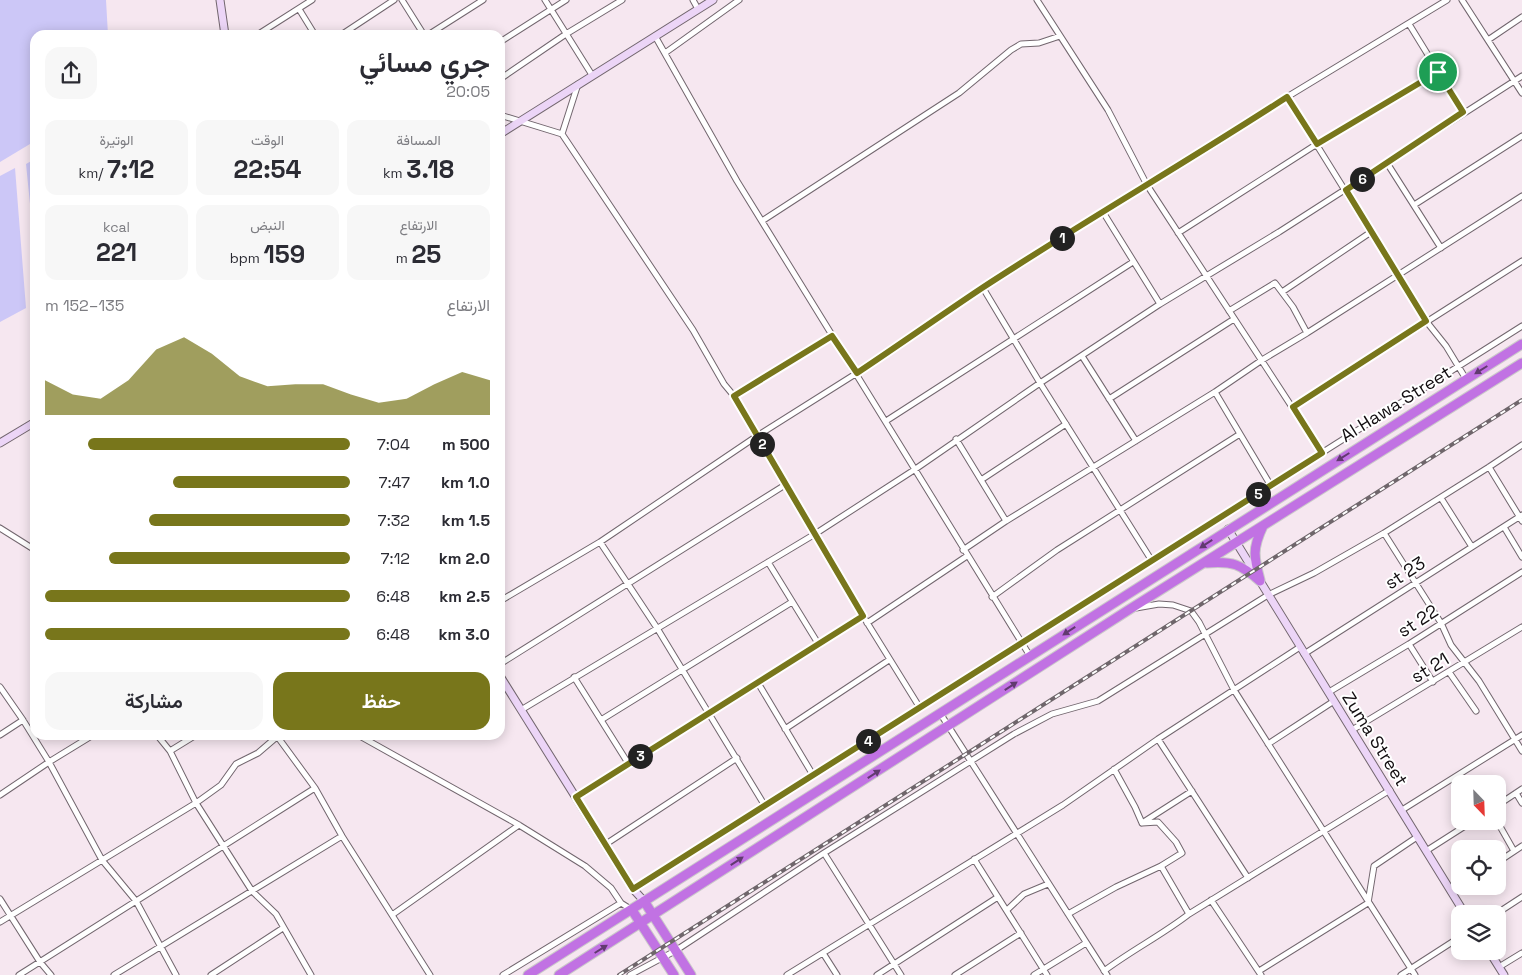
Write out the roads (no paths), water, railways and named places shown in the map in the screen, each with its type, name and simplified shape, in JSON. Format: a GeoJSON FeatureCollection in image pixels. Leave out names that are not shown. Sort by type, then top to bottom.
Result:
{"type":"FeatureCollection","features":[{"type":"Feature","properties":{"kind":"highway","name":"Al Hawa Street"},"geometry":{"type":"LineString","coordinates":[[528,975],[1522,344]]}},
{"type":"Feature","properties":{"kind":"highway","name":"Al Hawa Street"},"geometry":{"type":"LineString","coordinates":[[559,975],[1130,609],[1522,363]]}},
{"type":"Feature","properties":{"kind":"highway"},"geometry":{"type":"LineString","coordinates":[[1260,581],[1254,550],[1263,526]]}},
{"type":"Feature","properties":{"kind":"highway"},"geometry":{"type":"LineString","coordinates":[[1204,563],[1222,562],[1236,564],[1250,572],[1260,581]]}},
{"type":"Feature","properties":{"kind":"highway"},"geometry":{"type":"LineString","coordinates":[[644,901],[691,975]]}},
{"type":"Feature","properties":{"kind":"highway"},"geometry":{"type":"LineString","coordinates":[[632,910],[674,975]]}},
{"type":"Feature","properties":{"kind":"street"},"geometry":{"type":"LineString","coordinates":[[265,30],[312,0]]}},
{"type":"Feature","properties":{"kind":"street"},"geometry":{"type":"LineString","coordinates":[[349,30],[394,0]]}},
{"type":"Feature","properties":{"kind":"street"},"geometry":{"type":"LineString","coordinates":[[402,0],[423,30]]}},
{"type":"Feature","properties":{"kind":"street"},"geometry":{"type":"LineString","coordinates":[[434,30],[483,0]]}},
{"type":"Feature","properties":{"kind":"street"},"geometry":{"type":"LineString","coordinates":[[545,0],[592,75]]}},
{"type":"Feature","properties":{"kind":"street"},"geometry":{"type":"LineString","coordinates":[[505,39],[566,0]]}},
{"type":"Feature","properties":{"kind":"street"},"geometry":{"type":"LineString","coordinates":[[505,76],[566,34],[622,0]]}},
{"type":"Feature","properties":{"kind":"street"},"geometry":{"type":"LineString","coordinates":[[693,0],[698,9]]}},
{"type":"Feature","properties":{"kind":"street"},"geometry":{"type":"LineString","coordinates":[[505,131],[713,0]]}},
{"type":"Feature","properties":{"kind":"street"},"geometry":{"type":"LineString","coordinates":[[665,53],[739,0]]}},
{"type":"Feature","properties":{"kind":"street"},"geometry":{"type":"LineString","coordinates":[[1038,0],[1108,110],[1147,185],[1322,453]]}},
{"type":"Feature","properties":{"kind":"street"},"geometry":{"type":"LineString","coordinates":[[505,598],[600,542],[757,436],[857,373],[983,288],[1103,212],[1216,144],[1287,97],[1448,0]]}},
{"type":"Feature","properties":{"kind":"street"},"geometry":{"type":"LineString","coordinates":[[1462,0],[1522,93]]}},
{"type":"Feature","properties":{"kind":"street"},"geometry":{"type":"LineString","coordinates":[[222,1],[224,30]]}},
{"type":"Feature","properties":{"kind":"street"},"geometry":{"type":"LineString","coordinates":[[298,9],[312,30]]}},
{"type":"Feature","properties":{"kind":"street"},"geometry":{"type":"LineString","coordinates":[[1488,40],[1522,18]]}},
{"type":"Feature","properties":{"kind":"street"},"geometry":{"type":"LineString","coordinates":[[1409,24],[1463,112]]}},
{"type":"Feature","properties":{"kind":"street"},"geometry":{"type":"LineString","coordinates":[[655,36],[737,181],[1030,656]]}},
{"type":"Feature","properties":{"kind":"street"},"geometry":{"type":"LineString","coordinates":[[762,221],[959,93],[1010,50],[1021,44],[1039,43],[1060,36]]}},
{"type":"Feature","properties":{"kind":"street"},"geometry":{"type":"LineString","coordinates":[[1178,233],[1317,144],[1438,72]]}},
{"type":"Feature","properties":{"kind":"street"},"geometry":{"type":"LineString","coordinates":[[521,710],[814,534],[914,470],[956,439],[1160,304],[1346,190],[1463,112],[1522,76]]}},
{"type":"Feature","properties":{"kind":"street"},"geometry":{"type":"LineString","coordinates":[[562,134],[578,84]]}},
{"type":"Feature","properties":{"kind":"street"},"geometry":{"type":"LineString","coordinates":[[1287,97],[1426,321],[1446,346],[1466,380]]}},
{"type":"Feature","properties":{"kind":"street"},"geometry":{"type":"LineString","coordinates":[[505,118],[562,134],[693,330],[724,384],[734,396],[889,660],[920,708]]}},
{"type":"Feature","properties":{"kind":"street"},"geometry":{"type":"LineString","coordinates":[[1414,206],[1522,136]]}},
{"type":"Feature","properties":{"kind":"street"},"geometry":{"type":"LineString","coordinates":[[1387,164],[1441,248]]}},
{"type":"Feature","properties":{"kind":"street"},"geometry":{"type":"LineString","coordinates":[[964,550],[1006,520],[1215,392],[1262,360],[1520,197],[1522,204]]}},
{"type":"Feature","properties":{"kind":"street"},"geometry":{"type":"LineString","coordinates":[[1103,212],[1160,304]]}},
{"type":"Feature","properties":{"kind":"street"},"geometry":{"type":"LineString","coordinates":[[1282,292],[1371,232]]}},
{"type":"Feature","properties":{"kind":"street"},"geometry":{"type":"LineString","coordinates":[[1293,407],[1522,261]]}},
{"type":"Feature","properties":{"kind":"street"},"geometry":{"type":"LineString","coordinates":[[886,421],[1133,262]]}},
{"type":"Feature","properties":{"kind":"street"},"geometry":{"type":"LineString","coordinates":[[1229,311],[1275,283],[1293,307],[1307,333]]}},
{"type":"Feature","properties":{"kind":"street"},"geometry":{"type":"LineString","coordinates":[[983,288],[1040,383],[1152,561]]}},
{"type":"Feature","properties":{"kind":"street"},"geometry":{"type":"LineString","coordinates":[[1109,399],[1234,319]]}},
{"type":"Feature","properties":{"kind":"street"},"geometry":{"type":"LineString","coordinates":[[633,889],[1522,326]]}},
{"type":"Feature","properties":{"kind":"street"},"geometry":{"type":"LineString","coordinates":[[734,396],[832,336]]}},
{"type":"Feature","properties":{"kind":"street"},"geometry":{"type":"LineString","coordinates":[[1082,356],[1136,440]]}},
{"type":"Feature","properties":{"kind":"street"},"geometry":{"type":"LineString","coordinates":[[1215,392],[1271,486]]}},
{"type":"Feature","properties":{"kind":"street"},"geometry":{"type":"LineString","coordinates":[[981,480],[1066,424]]}},
{"type":"Feature","properties":{"kind":"street"},"geometry":{"type":"LineString","coordinates":[[0,443],[30,425]]}},
{"type":"Feature","properties":{"kind":"street"},"geometry":{"type":"LineString","coordinates":[[992,597],[1057,550],[1240,434]]}},
{"type":"Feature","properties":{"kind":"street"},"geometry":{"type":"LineString","coordinates":[[956,439],[1006,520]]}},
{"type":"Feature","properties":{"kind":"street"},"geometry":{"type":"LineString","coordinates":[[630,975],[675,950],[824,853],[1014,734],[1052,714],[1098,701],[1268,595],[1314,573],[1384,533],[1522,445]]}},
{"type":"Feature","properties":{"kind":"street"},"geometry":{"type":"LineString","coordinates":[[1489,467],[1521,518]]}},
{"type":"Feature","properties":{"kind":"street"},"geometry":{"type":"LineString","coordinates":[[505,661],[785,484]]}},
{"type":"Feature","properties":{"kind":"street"},"geometry":{"type":"LineString","coordinates":[[1441,498],[1472,547]]}},
{"type":"Feature","properties":{"kind":"street","name":"st 23"},"geometry":{"type":"LineString","coordinates":[[787,975],[1063,805],[1158,739],[1234,690],[1416,582],[1504,526],[1521,518]]}},
{"type":"Feature","properties":{"kind":"street"},"geometry":{"type":"LineString","coordinates":[[1504,526],[1522,557]]}},
{"type":"Feature","properties":{"kind":"street"},"geometry":{"type":"LineString","coordinates":[[0,528],[30,547]]}},
{"type":"Feature","properties":{"kind":"street","name":"Zuma Street"},"geometry":{"type":"LineString","coordinates":[[1228,529],[1451,892]]}},
{"type":"Feature","properties":{"kind":"street"},"geometry":{"type":"LineString","coordinates":[[1384,533],[1441,623],[1451,646],[1479,681],[1522,751]]}},
{"type":"Feature","properties":{"kind":"street"},"geometry":{"type":"LineString","coordinates":[[600,542],[657,628],[738,758],[765,806]]}},
{"type":"Feature","properties":{"kind":"street"},"geometry":{"type":"LineString","coordinates":[[867,623],[967,556]]}},
{"type":"Feature","properties":{"kind":"street"},"geometry":{"type":"LineString","coordinates":[[768,562],[818,645]]}},
{"type":"Feature","properties":{"kind":"street","name":"st 22"},"geometry":{"type":"LineString","coordinates":[[1328,692],[1522,572]]}},
{"type":"Feature","properties":{"kind":"street"},"geometry":{"type":"LineString","coordinates":[[601,720],[792,602]]}},
{"type":"Feature","properties":{"kind":"street"},"geometry":{"type":"LineString","coordinates":[[1130,609],[1159,604],[1173,605],[1191,611],[1199,622],[1234,690],[1415,975]]}},
{"type":"Feature","properties":{"kind":"street"},"geometry":{"type":"LineString","coordinates":[[576,797],[863,616]]}},
{"type":"Feature","properties":{"kind":"street","name":"st 21"},"geometry":{"type":"LineString","coordinates":[[1352,730],[1522,627]]}},
{"type":"Feature","properties":{"kind":"street"},"geometry":{"type":"LineString","coordinates":[[1408,644],[1433,682]]}},
{"type":"Feature","properties":{"kind":"street"},"geometry":{"type":"LineString","coordinates":[[785,729],[889,660]]}},
{"type":"Feature","properties":{"kind":"street"},"geometry":{"type":"LineString","coordinates":[[1449,672],[1476,711]]}},
{"type":"Feature","properties":{"kind":"street"},"geometry":{"type":"LineString","coordinates":[[574,677],[628,763]]}},
{"type":"Feature","properties":{"kind":"street"},"geometry":{"type":"LineString","coordinates":[[758,683],[813,775]]}},
{"type":"Feature","properties":{"kind":"street"},"geometry":{"type":"LineString","coordinates":[[505,684],[633,889],[644,901]]}},
{"type":"Feature","properties":{"kind":"street"},"geometry":{"type":"LineString","coordinates":[[0,687],[30,731]]}},
{"type":"Feature","properties":{"kind":"street"},"geometry":{"type":"LineString","coordinates":[[1268,744],[1334,701]]}},
{"type":"Feature","properties":{"kind":"street"},"geometry":{"type":"LineString","coordinates":[[940,713],[1105,973],[1129,952],[1163,934],[1212,900],[1390,790]]}},
{"type":"Feature","properties":{"kind":"street"},"geometry":{"type":"LineString","coordinates":[[0,735],[23,720]]}},
{"type":"Feature","properties":{"kind":"street"},"geometry":{"type":"LineString","coordinates":[[1402,810],[1522,735]]}},
{"type":"Feature","properties":{"kind":"street"},"geometry":{"type":"LineString","coordinates":[[1158,739],[1248,878]]}},
{"type":"Feature","properties":{"kind":"street"},"geometry":{"type":"LineString","coordinates":[[35,740],[102,860],[136,901],[176,975]]}},
{"type":"Feature","properties":{"kind":"street"},"geometry":{"type":"LineString","coordinates":[[0,795],[85,740]]}},
{"type":"Feature","properties":{"kind":"street"},"geometry":{"type":"LineString","coordinates":[[161,740],[170,751],[196,803],[223,846],[252,891],[276,914],[311,975]]}},
{"type":"Feature","properties":{"kind":"street"},"geometry":{"type":"LineString","coordinates":[[170,751],[188,740]]}},
{"type":"Feature","properties":{"kind":"street"},"geometry":{"type":"LineString","coordinates":[[0,922],[196,803],[221,785],[236,764],[258,753],[273,740]]}},
{"type":"Feature","properties":{"kind":"street"},"geometry":{"type":"LineString","coordinates":[[281,740],[315,788],[342,836],[430,975]]}},
{"type":"Feature","properties":{"kind":"street"},"geometry":{"type":"LineString","coordinates":[[367,740],[519,825],[585,866],[611,888],[621,903],[632,910]]}},
{"type":"Feature","properties":{"kind":"street"},"geometry":{"type":"LineString","coordinates":[[606,844],[738,758]]}},
{"type":"Feature","properties":{"kind":"street"},"geometry":{"type":"LineString","coordinates":[[1114,769],[1142,823]]}},
{"type":"Feature","properties":{"kind":"street"},"geometry":{"type":"LineString","coordinates":[[19,975],[315,788]]}},
{"type":"Feature","properties":{"kind":"street"},"geometry":{"type":"LineString","coordinates":[[1506,800],[1522,789]]}},
{"type":"Feature","properties":{"kind":"street"},"geometry":{"type":"LineString","coordinates":[[1142,823],[1192,791]]}},
{"type":"Feature","properties":{"kind":"street"},"geometry":{"type":"LineString","coordinates":[[1516,793],[1522,803]]}},
{"type":"Feature","properties":{"kind":"street"},"geometry":{"type":"LineString","coordinates":[[1068,914],[1116,887],[1161,866],[1182,853],[1176,842],[1158,822],[1142,823]]}},
{"type":"Feature","properties":{"kind":"street"},"geometry":{"type":"LineString","coordinates":[[392,915],[519,825]]}},
{"type":"Feature","properties":{"kind":"street"},"geometry":{"type":"LineString","coordinates":[[1426,851],[1458,830]]}},
{"type":"Feature","properties":{"kind":"street"},"geometry":{"type":"LineString","coordinates":[[1502,830],[1514,851]]}},
{"type":"Feature","properties":{"kind":"street"},"geometry":{"type":"LineString","coordinates":[[114,975],[342,836]]}},
{"type":"Feature","properties":{"kind":"street"},"geometry":{"type":"LineString","coordinates":[[1212,900],[1260,973],[1368,903],[1374,866],[1418,837]]}},
{"type":"Feature","properties":{"kind":"street"},"geometry":{"type":"LineString","coordinates":[[1506,856],[1522,846]]}},
{"type":"Feature","properties":{"kind":"street"},"geometry":{"type":"LineString","coordinates":[[824,853],[901,975]]}},
{"type":"Feature","properties":{"kind":"street"},"geometry":{"type":"LineString","coordinates":[[974,859],[1047,975]]}},
{"type":"Feature","properties":{"kind":"street"},"geometry":{"type":"LineString","coordinates":[[1161,866],[1190,914]]}},
{"type":"Feature","properties":{"kind":"street"},"geometry":{"type":"LineString","coordinates":[[1007,910],[1024,894],[1048,884]]}},
{"type":"Feature","properties":{"kind":"street"},"geometry":{"type":"LineString","coordinates":[[877,975],[998,897]]}},
{"type":"Feature","properties":{"kind":"street"},"geometry":{"type":"LineString","coordinates":[[1506,907],[1522,897]]}},
{"type":"Feature","properties":{"kind":"street"},"geometry":{"type":"LineString","coordinates":[[0,899],[40,962],[51,975]]}},
{"type":"Feature","properties":{"kind":"street"},"geometry":{"type":"LineString","coordinates":[[503,975],[621,903]]}},
{"type":"Feature","properties":{"kind":"street"},"geometry":{"type":"LineString","coordinates":[[211,975],[283,928]]}},
{"type":"Feature","properties":{"kind":"street"},"geometry":{"type":"LineString","coordinates":[[955,975],[1021,933]]}},
{"type":"Feature","properties":{"kind":"street"},"geometry":{"type":"LineString","coordinates":[[1034,975],[1086,943]]}},
{"type":"Feature","properties":{"kind":"street"},"geometry":{"type":"LineString","coordinates":[[1401,975],[1451,943]]}},
{"type":"Feature","properties":{"kind":"street"},"geometry":{"type":"LineString","coordinates":[[823,953],[837,975]]}},
{"type":"Feature","properties":{"kind":"street"},"geometry":{"type":"LineString","coordinates":[[1499,967],[1522,953]]}},
{"type":"Feature","properties":{"kind":"street"},"geometry":{"type":"LineString","coordinates":[[1495,960],[1504,975]]}},
{"type":"Feature","properties":{"kind":"railway"},"geometry":{"type":"LineString","coordinates":[[619,975],[1522,400]]}}]}
